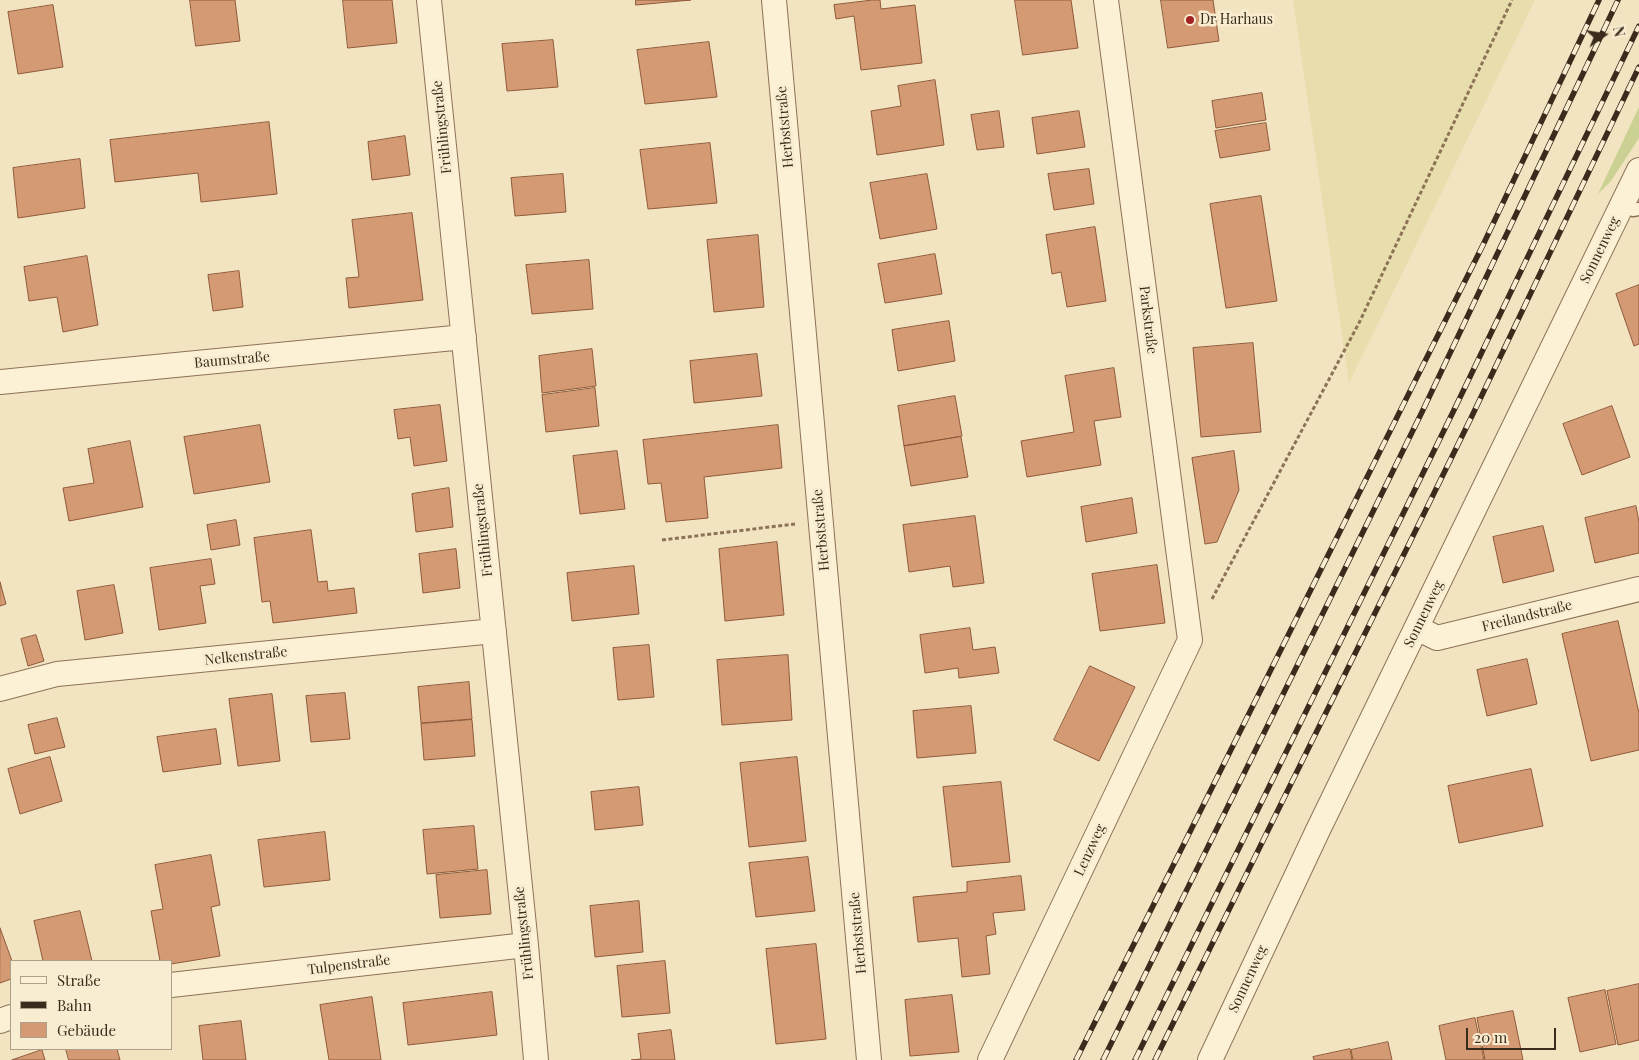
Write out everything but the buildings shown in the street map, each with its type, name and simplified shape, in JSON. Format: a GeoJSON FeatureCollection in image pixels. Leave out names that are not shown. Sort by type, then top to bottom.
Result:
{"type":"FeatureCollection","features":[{"type":"Feature","properties":{"kind":"street","name":"Frühlingstraße"},"geometry":{"type":"LineString","coordinates":[[429,0],[526,945],[536,1060]]}},
{"type":"Feature","properties":{"kind":"street","name":"Herbststraße"},"geometry":{"type":"LineString","coordinates":[[774,0],[869,1060]]}},
{"type":"Feature","properties":{"kind":"street","name":"Parkstraße"},"geometry":{"type":"LineString","coordinates":[[1106,0],[1190,640]]}},
{"type":"Feature","properties":{"kind":"street","name":"Sonnenweg"},"geometry":{"type":"LineString","coordinates":[[1210,1060],[1318,830],[1417,628],[1631,206],[1639,170]]}},
{"type":"Feature","properties":{"kind":"street","name":"Baumstraße"},"geometry":{"type":"LineString","coordinates":[[0,382],[464,338]]}},
{"type":"Feature","properties":{"kind":"street","name":"Freilandstraße"},"geometry":{"type":"LineString","coordinates":[[1417,628],[1436,638],[1639,589]]}},
{"type":"Feature","properties":{"kind":"street","name":"Nelkenstraße"},"geometry":{"type":"LineString","coordinates":[[0,689],[57,674],[494,631]]}},
{"type":"Feature","properties":{"kind":"street","name":"Lenzweg"},"geometry":{"type":"LineString","coordinates":[[990,1060],[1190,640]]}},
{"type":"Feature","properties":{"kind":"street","name":"Tulpenstraße"},"geometry":{"type":"LineString","coordinates":[[172,986],[526,945]]}},
{"type":"Feature","properties":{"kind":"path"},"geometry":{"type":"LineString","coordinates":[[1190,640],[1359,323],[1512,0]]}},
{"type":"Feature","properties":{"kind":"path"},"geometry":{"type":"LineString","coordinates":[[662,540],[821,521]]}},
{"type":"Feature","properties":{"kind":"shaded area"},"geometry":{"type":"Polygon","coordinates":[[[1293,0],[1535,0],[1349,383],[1293,0]]]}},
{"type":"Feature","properties":{"kind":"green space"},"geometry":{"type":"Polygon","coordinates":[[[1639,107],[1639,138],[1611,181],[1598,194],[1639,107]]]}},
{"type":"Feature","properties":{"kind":"railway"},"geometry":{"type":"LineString","coordinates":[[1076,1060],[1483,245],[1599,0]]}},
{"type":"Feature","properties":{"kind":"railway"},"geometry":{"type":"LineString","coordinates":[[1103,1060],[1422,412],[1618,0]]}},
{"type":"Feature","properties":{"kind":"railway"},"geometry":{"type":"LineString","coordinates":[[1135,1060],[1454,410],[1639,26]]}},
{"type":"Feature","properties":{"kind":"railway"},"geometry":{"type":"LineString","coordinates":[[1155,1060],[1471,418],[1639,67]]}},
{"type":"Feature","properties":{"kind":"place","name":"Dr Harhaus"},"geometry":{"type":"Point","coordinates":[1190,20]}}]}
